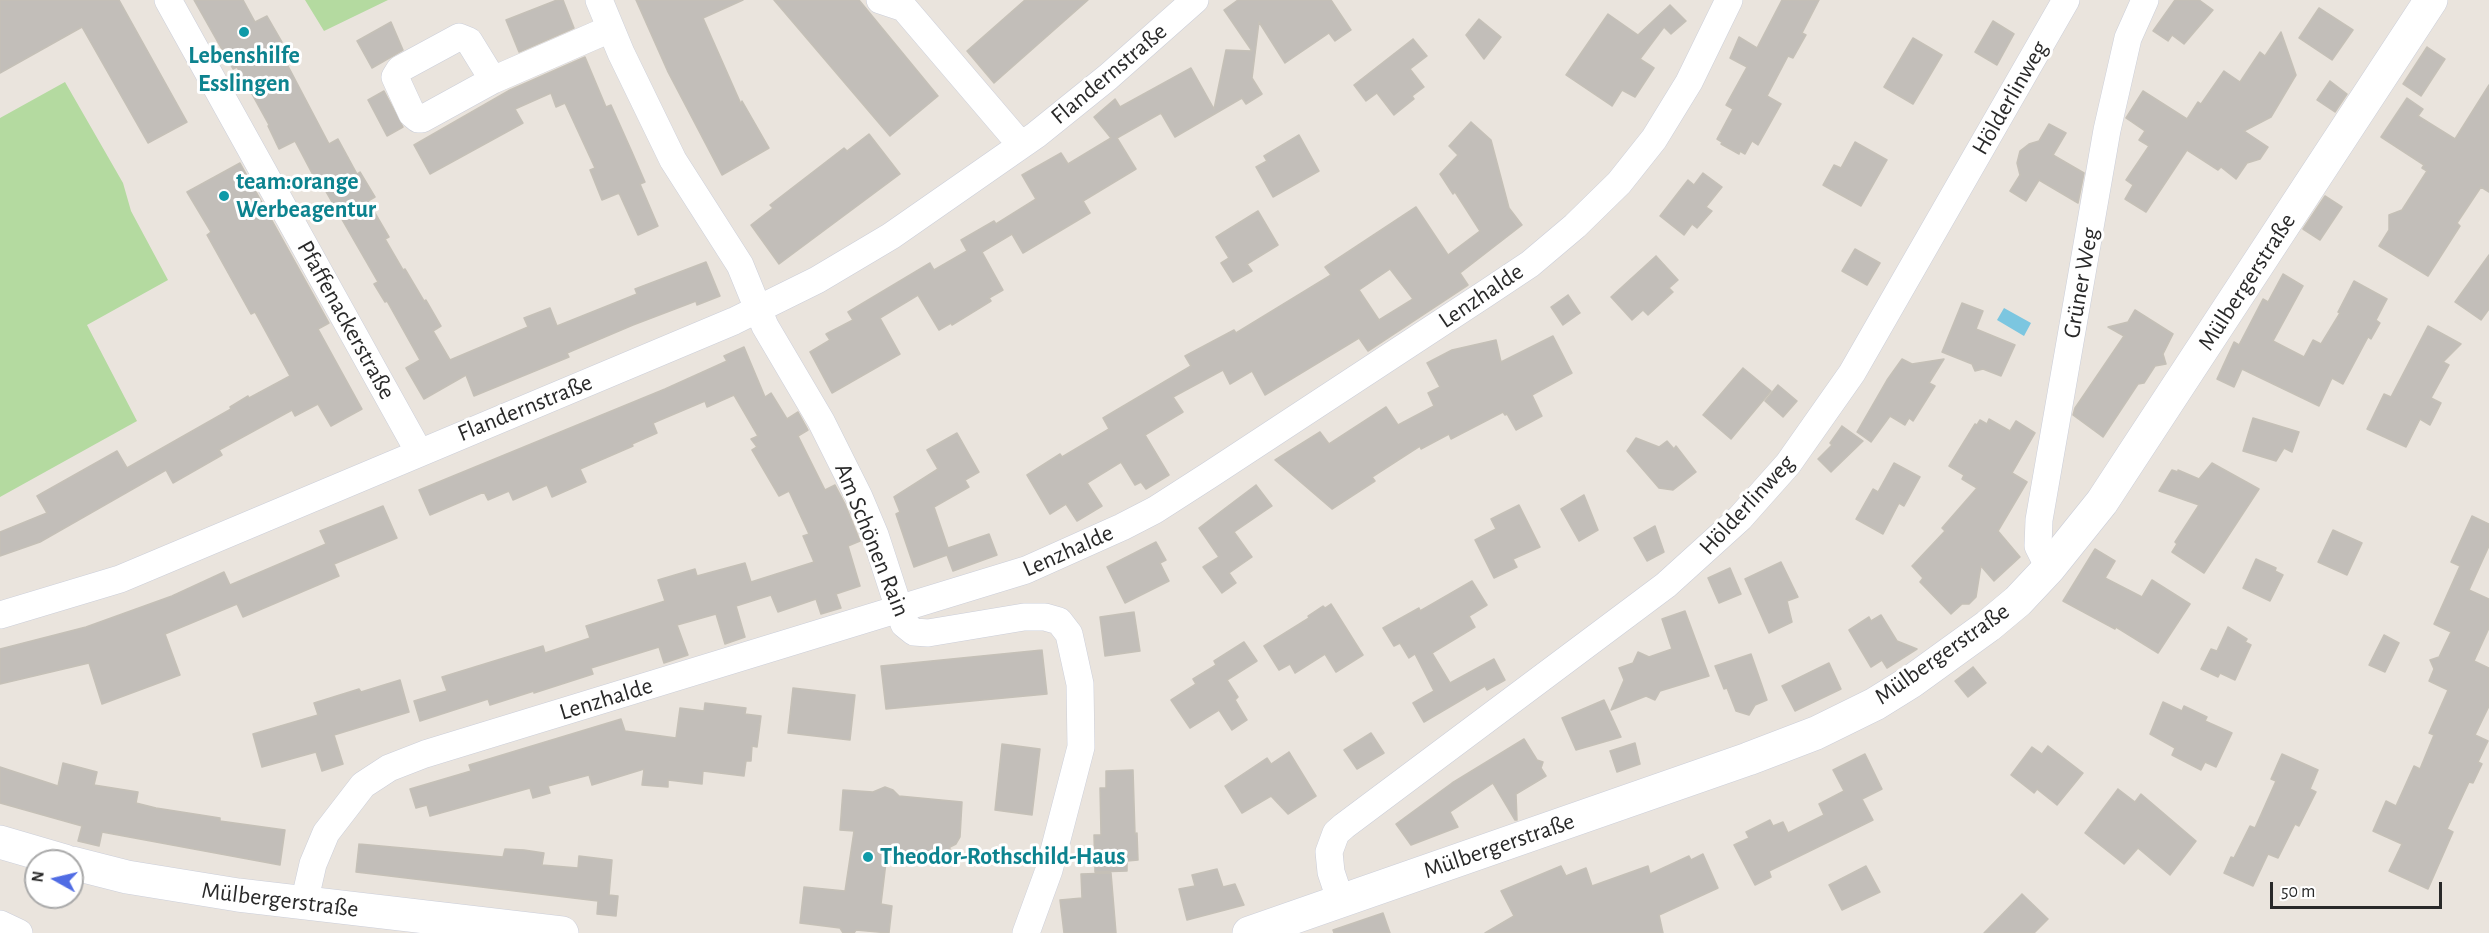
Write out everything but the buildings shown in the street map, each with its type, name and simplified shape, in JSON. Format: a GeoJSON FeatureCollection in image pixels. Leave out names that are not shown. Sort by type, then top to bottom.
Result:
{"type":"FeatureCollection","features":[{"type":"Feature","properties":{"kind":"street","name":"Pfaffenackerstraße"},"geometry":{"type":"LineString","coordinates":[[168,0],[419,452]]}},
{"type":"Feature","properties":{"kind":"street","name":"Am Schönen Rain"},"geometry":{"type":"LineString","coordinates":[[599,0],[610,29],[673,160],[740,265],[772,340],[821,421],[859,497],[875,535],[899,609],[909,629],[921,633],[1035,616],[1059,621],[1069,634],[1080,684],[1081,747],[1050,870],[1026,933]]}},
{"type":"Feature","properties":{"kind":"street"},"geometry":{"type":"LineString","coordinates":[[880,0],[904,8],[1022,145]]}},
{"type":"Feature","properties":{"kind":"street","name":"Flandernstraße"},"geometry":{"type":"LineString","coordinates":[[0,615],[120,579],[758,309],[818,280],[891,236],[1022,145],[1108,77],[1195,0]]}},
{"type":"Feature","properties":{"kind":"street","name":"Lenzhalde"},"geometry":{"type":"LineString","coordinates":[[304,903],[313,864],[326,833],[363,785],[389,768],[425,754],[1026,570],[1069,553],[1155,510],[1530,264],[1597,206],[1619,183],[1654,139],[1689,82],[1729,0]]}},
{"type":"Feature","properties":{"kind":"street","name":"Hölderlinweg"},"geometry":{"type":"LineString","coordinates":[[1341,902],[1331,873],[1329,852],[1336,833],[1666,585],[1740,518],[1788,464],[1852,373],[2066,0]]}},
{"type":"Feature","properties":{"kind":"street","name":"Grüner Weg"},"geometry":{"type":"LineString","coordinates":[[2049,568],[2038,546],[2039,520],[2107,130],[2128,38],[2145,0]]}},
{"type":"Feature","properties":{"kind":"street","name":"Mülbergerstraße"},"geometry":{"type":"LineString","coordinates":[[1249,933],[1748,759],[1834,724],[1875,704],[1951,654],[2018,601],[2086,524],[2129,463],[2431,0]]}},
{"type":"Feature","properties":{"kind":"street"},"geometry":{"type":"LineString","coordinates":[[493,80],[610,29]]}},
{"type":"Feature","properties":{"kind":"street"},"geometry":{"type":"LineString","coordinates":[[0,842],[24,849]]}},
{"type":"Feature","properties":{"kind":"street","name":"Mülbergerstraße"},"geometry":{"type":"LineString","coordinates":[[84,866],[187,888],[562,933]]}},
{"type":"Feature","properties":{"kind":"street"},"geometry":{"type":"LineString","coordinates":[[0,924],[19,933]]}},
{"type":"Feature","properties":{"kind":"green space"},"geometry":{"type":"Polygon","coordinates":[[[305,0],[388,0],[324,31],[305,0]]]}},
{"type":"Feature","properties":{"kind":"green space"},"geometry":{"type":"Polygon","coordinates":[[[65,82],[123,183],[131,211],[168,280],[87,325],[137,421],[0,497],[0,118],[65,82]]]}},
{"type":"Feature","properties":{"kind":"water"},"geometry":{"type":"Polygon","coordinates":[[[2004,308],[2031,323],[2024,336],[1997,320],[2004,308]]]}},
{"type":"Feature","properties":{"kind":"place","name":"Lebenshilfe Esslingen"},"geometry":{"type":"Point","coordinates":[244,32]}},
{"type":"Feature","properties":{"kind":"place","name":"team:orange Werbeagentur"},"geometry":{"type":"Point","coordinates":[224,196]}},
{"type":"Feature","properties":{"kind":"place","name":"Theodor-Rothschild-Haus"},"geometry":{"type":"Point","coordinates":[868,857]}}]}
